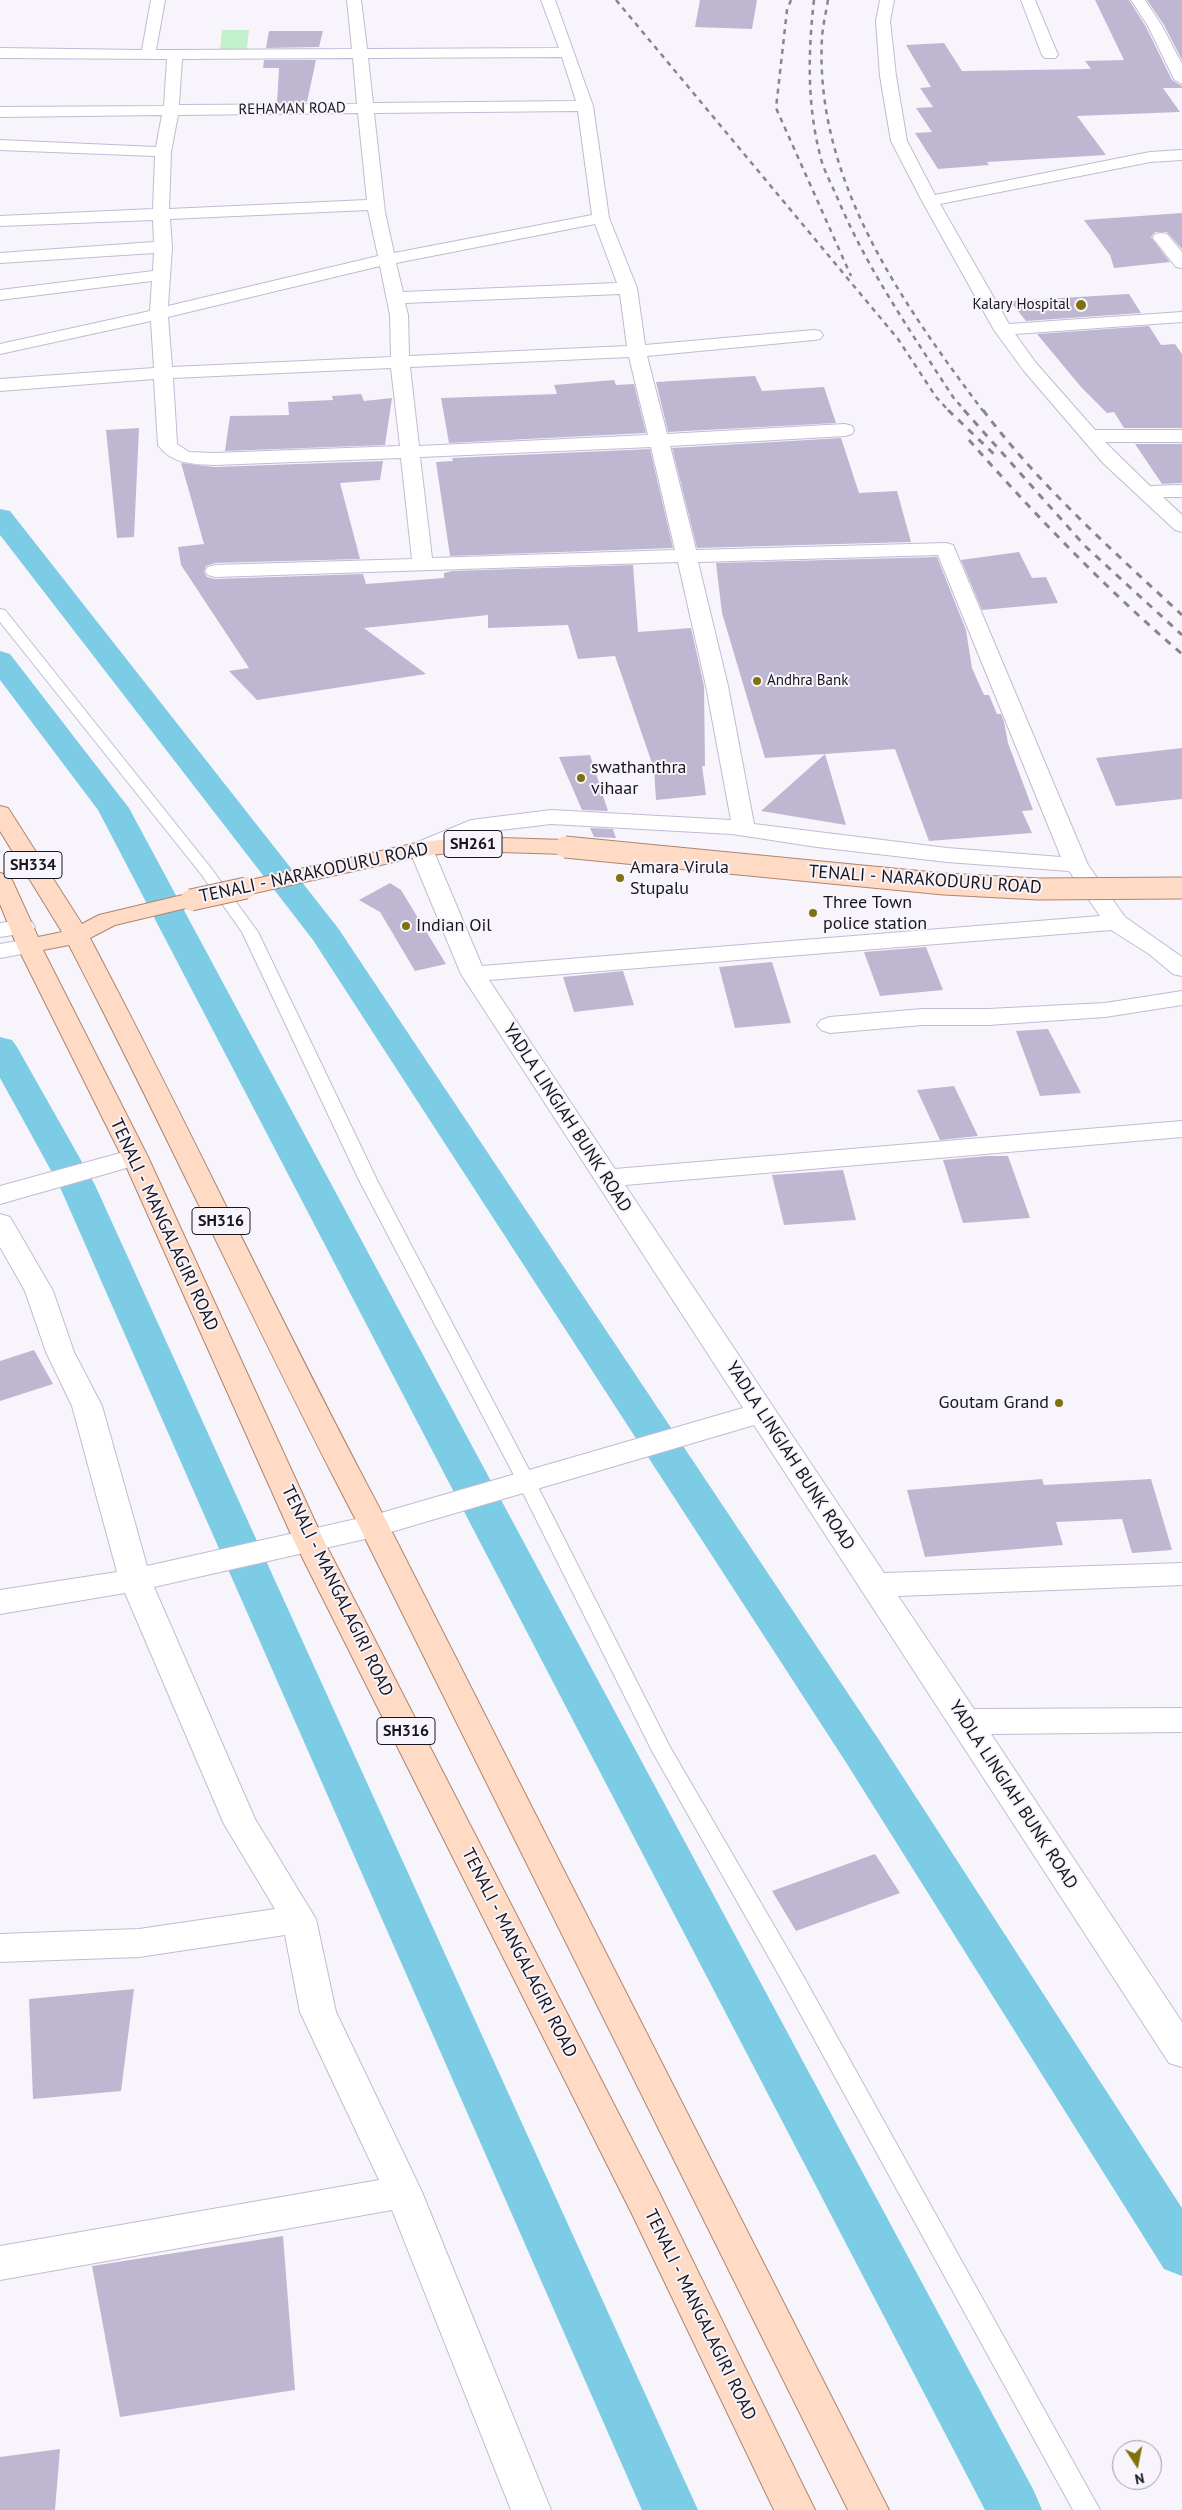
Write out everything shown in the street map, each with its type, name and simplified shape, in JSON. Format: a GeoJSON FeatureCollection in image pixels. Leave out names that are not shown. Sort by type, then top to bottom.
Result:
{"type":"FeatureCollection","features":[{"type":"Feature","properties":{"kind":"main road","name":"SH334"},"geometry":{"type":"LineString","coordinates":[[0,813],[71,926]]}},
{"type":"Feature","properties":{"kind":"main road","name":"TENALI - NARAKODURU ROAD"},"geometry":{"type":"LineString","coordinates":[[13,938],[107,920],[421,849],[478,844],[565,848],[944,884],[1038,889],[1182,888]]}},
{"type":"Feature","properties":{"kind":"main road","name":"TENALI - MANGALAGIRI ROAD"},"geometry":{"type":"LineString","coordinates":[[0,880],[13,938],[135,1157],[309,1541],[645,2202],[795,2510]]}},
{"type":"Feature","properties":{"kind":"main road","name":"SH316"},"geometry":{"type":"LineString","coordinates":[[71,926],[184,1145],[333,1450],[374,1526],[869,2510]]}},
{"type":"Feature","properties":{"kind":"street"},"geometry":{"type":"LineString","coordinates":[[147,55],[152,43],[158,0]]}},
{"type":"Feature","properties":{"kind":"street"},"geometry":{"type":"LineString","coordinates":[[354,0],[376,205],[399,315],[400,363],[409,452],[424,564]]}},
{"type":"Feature","properties":{"kind":"street"},"geometry":{"type":"LineString","coordinates":[[548,0],[568,52],[585,106],[601,218],[628,288],[637,351],[687,556],[716,686],[744,829]]}},
{"type":"Feature","properties":{"kind":"street"},"geometry":{"type":"LineString","coordinates":[[887,0],[883,21],[888,76],[899,140],[930,201],[1004,330],[1030,367],[1091,436],[1145,492],[1182,526]]}},
{"type":"Feature","properties":{"kind":"street"},"geometry":{"type":"LineString","coordinates":[[1028,0],[1050,55]]}},
{"type":"Feature","properties":{"kind":"street"},"geometry":{"type":"LineString","coordinates":[[1138,0],[1155,26],[1181,75]]}},
{"type":"Feature","properties":{"kind":"street"},"geometry":{"type":"LineString","coordinates":[[0,52],[147,55],[568,52]]}},
{"type":"Feature","properties":{"kind":"street"},"geometry":{"type":"LineString","coordinates":[[175,55],[171,110],[163,152],[163,247],[159,313],[168,445],[173,453],[186,458],[409,452],[659,442],[845,430]]}},
{"type":"Feature","properties":{"kind":"street","name":"REHAMAN ROAD"},"geometry":{"type":"LineString","coordinates":[[0,112],[585,106]]}},
{"type":"Feature","properties":{"kind":"street"},"geometry":{"type":"LineString","coordinates":[[0,145],[163,152]]}},
{"type":"Feature","properties":{"kind":"street"},"geometry":{"type":"LineString","coordinates":[[930,201],[1150,158],[1182,155]]}},
{"type":"Feature","properties":{"kind":"street"},"geometry":{"type":"LineString","coordinates":[[0,221],[376,205]]}},
{"type":"Feature","properties":{"kind":"street"},"geometry":{"type":"LineString","coordinates":[[0,349],[388,258],[601,218]]}},
{"type":"Feature","properties":{"kind":"street"},"geometry":{"type":"LineString","coordinates":[[1161,238],[1182,263]]}},
{"type":"Feature","properties":{"kind":"street"},"geometry":{"type":"LineString","coordinates":[[0,258],[163,247]]}},
{"type":"Feature","properties":{"kind":"street"},"geometry":{"type":"LineString","coordinates":[[0,295],[162,274]]}},
{"type":"Feature","properties":{"kind":"street"},"geometry":{"type":"LineString","coordinates":[[396,298],[628,288]]}},
{"type":"Feature","properties":{"kind":"street"},"geometry":{"type":"LineString","coordinates":[[1004,330],[1182,317]]}},
{"type":"Feature","properties":{"kind":"street"},"geometry":{"type":"LineString","coordinates":[[0,385],[162,373],[637,351],[814,335]]}},
{"type":"Feature","properties":{"kind":"street"},"geometry":{"type":"LineString","coordinates":[[1091,436],[1182,436]]}},
{"type":"Feature","properties":{"kind":"street"},"geometry":{"type":"LineString","coordinates":[[1145,492],[1182,491]]}},
{"type":"Feature","properties":{"kind":"street"},"geometry":{"type":"LineString","coordinates":[[216,571],[946,549],[1076,865],[1116,922],[1158,949],[1182,969]]}},
{"type":"Feature","properties":{"kind":"street"},"geometry":{"type":"LineString","coordinates":[[421,849],[470,827],[551,817],[744,829],[817,840],[947,855],[1076,865]]}},
{"type":"Feature","properties":{"kind":"street","name":"YADLA LINGIAH BUNK ROAD"},"geometry":{"type":"LineString","coordinates":[[421,849],[473,974],[1182,2052]]}},
{"type":"Feature","properties":{"kind":"street"},"geometry":{"type":"LineString","coordinates":[[473,974],[1116,922]]}},
{"type":"Feature","properties":{"kind":"street"},"geometry":{"type":"LineString","coordinates":[[830,1026],[922,1017],[988,1017],[1105,1010],[1182,998]]}},
{"type":"Feature","properties":{"kind":"street"},"geometry":{"type":"LineString","coordinates":[[607,1178],[1182,1129]]}},
{"type":"Feature","properties":{"kind":"street"},"geometry":{"type":"LineString","coordinates":[[3,1194],[135,1157]]}},
{"type":"Feature","properties":{"kind":"street"},"geometry":{"type":"LineString","coordinates":[[0,1222],[39,1291],[60,1352],[87,1406],[135,1580],[241,1824],[299,1919],[318,2012],[403,2192],[531,2510]]}},
{"type":"Feature","properties":{"kind":"street"},"geometry":{"type":"LineString","coordinates":[[0,1602],[135,1580],[374,1526],[761,1413]]}},
{"type":"Feature","properties":{"kind":"street"},"geometry":{"type":"LineString","coordinates":[[874,1585],[1182,1574]]}},
{"type":"Feature","properties":{"kind":"street"},"geometry":{"type":"LineString","coordinates":[[965,1722],[1182,1720]]}},
{"type":"Feature","properties":{"kind":"street"},"geometry":{"type":"LineString","coordinates":[[0,1948],[139,1943],[299,1919]]}},
{"type":"Feature","properties":{"kind":"street"},"geometry":{"type":"LineString","coordinates":[[0,2263],[403,2192]]}},
{"type":"Feature","properties":{"kind":"lane"},"geometry":{"type":"LineString","coordinates":[[0,613],[206,871],[250,932],[368,1180],[526,1481],[662,1751],[793,1979],[1087,2510]]}},
{"type":"Feature","properties":{"kind":"green space"},"geometry":{"type":"Polygon","coordinates":[[[222,30],[249,30],[247,49],[220,49],[222,30]]]}},
{"type":"Feature","properties":{"kind":"building"},"geometry":{"type":"Polygon","coordinates":[[[700,0],[757,0],[752,29],[695,27],[700,0]]]}},
{"type":"Feature","properties":{"kind":"building"},"geometry":{"type":"Polygon","coordinates":[[[1095,0],[1129,0],[1146,27],[1172,80],[1182,86],[1182,88],[1163,88],[1180,112],[1077,116],[1106,155],[987,162],[989,165],[938,169],[915,133],[932,132],[916,108],[933,107],[920,88],[931,87],[906,45],[944,43],[962,71],[1091,69],[1085,61],[1124,60],[1095,0]]]}},
{"type":"Feature","properties":{"kind":"building"},"geometry":{"type":"Polygon","coordinates":[[[1147,0],[1182,0],[1182,60],[1164,25],[1147,0]]]}},
{"type":"Feature","properties":{"kind":"building"},"geometry":{"type":"Polygon","coordinates":[[[269,31],[323,31],[319,47],[266,48],[269,31]]]}},
{"type":"Feature","properties":{"kind":"building"},"geometry":{"type":"Polygon","coordinates":[[[264,60],[316,60],[307,102],[277,103],[279,68],[263,68],[264,60]]]}},
{"type":"Feature","properties":{"kind":"building"},"geometry":{"type":"Polygon","coordinates":[[[1182,213],[1182,249],[1167,232],[1155,232],[1151,237],[1170,262],[1114,268],[1110,255],[1084,220],[1182,213]]]}},
{"type":"Feature","properties":{"kind":"building"},"geometry":{"type":"Polygon","coordinates":[[[1129,294],[1141,313],[1026,321],[1010,301],[1129,294]]]}},
{"type":"Feature","properties":{"kind":"building"},"geometry":{"type":"Polygon","coordinates":[[[1149,326],[1161,345],[1175,344],[1182,354],[1182,428],[1124,428],[1114,412],[1107,413],[1081,387],[1037,334],[1149,326]]]}},
{"type":"Feature","properties":{"kind":"building"},"geometry":{"type":"Polygon","coordinates":[[[755,376],[762,391],[824,387],[836,423],[668,432],[656,382],[755,376]]]}},
{"type":"Feature","properties":{"kind":"building"},"geometry":{"type":"Polygon","coordinates":[[[614,380],[616,385],[634,384],[646,433],[449,443],[441,398],[557,394],[554,385],[614,380]]]}},
{"type":"Feature","properties":{"kind":"building"},"geometry":{"type":"Polygon","coordinates":[[[361,394],[364,401],[392,398],[385,445],[225,451],[230,416],[289,415],[288,402],[333,400],[332,396],[361,394]]]}},
{"type":"Feature","properties":{"kind":"building"},"geometry":{"type":"Polygon","coordinates":[[[139,428],[134,537],[117,538],[106,430],[139,428]]]}},
{"type":"Feature","properties":{"kind":"building"},"geometry":{"type":"Polygon","coordinates":[[[841,438],[859,493],[897,491],[911,542],[697,548],[672,448],[841,438]]]}},
{"type":"Feature","properties":{"kind":"building"},"geometry":{"type":"Polygon","coordinates":[[[1135,444],[1182,444],[1182,483],[1162,484],[1135,444]]]}},
{"type":"Feature","properties":{"kind":"building"},"geometry":{"type":"Polygon","coordinates":[[[650,449],[673,548],[450,556],[436,462],[453,461],[452,458],[650,449]]]}},
{"type":"Feature","properties":{"kind":"building"},"geometry":{"type":"Polygon","coordinates":[[[383,461],[380,480],[340,483],[360,559],[215,563],[206,566],[204,572],[207,577],[215,579],[363,574],[366,584],[444,578],[444,573],[452,571],[633,565],[638,632],[691,628],[704,686],[705,766],[702,766],[706,795],[656,800],[654,769],[615,656],[578,659],[568,625],[488,628],[488,615],[364,628],[426,674],[257,700],[229,671],[249,668],[181,565],[178,547],[204,544],[181,463],[214,467],[383,461]]]}},
{"type":"Feature","properties":{"kind":"building"},"geometry":{"type":"Polygon","coordinates":[[[1019,552],[1032,578],[1046,577],[1058,603],[982,610],[961,560],[1019,552]]]}},
{"type":"Feature","properties":{"kind":"building"},"geometry":{"type":"Polygon","coordinates":[[[937,557],[966,630],[972,668],[984,695],[989,695],[997,714],[1001,714],[1004,722],[1008,743],[1033,810],[1022,811],[1032,833],[929,841],[895,749],[765,758],[722,613],[716,563],[937,557]]]}},
{"type":"Feature","properties":{"kind":"building"},"geometry":{"type":"Polygon","coordinates":[[[1182,748],[1182,799],[1116,806],[1096,758],[1182,748]]]}},
{"type":"Feature","properties":{"kind":"building"},"geometry":{"type":"Polygon","coordinates":[[[825,754],[846,825],[761,811],[825,754]]]}},
{"type":"Feature","properties":{"kind":"building"},"geometry":{"type":"Polygon","coordinates":[[[590,755],[608,811],[582,810],[559,757],[590,755]]]}},
{"type":"Feature","properties":{"kind":"building"},"geometry":{"type":"Polygon","coordinates":[[[590,828],[613,829],[616,838],[594,837],[590,828]]]}},
{"type":"Feature","properties":{"kind":"building"},"geometry":{"type":"Polygon","coordinates":[[[390,883],[401,890],[446,964],[415,971],[380,912],[359,900],[390,883]]]}},
{"type":"Feature","properties":{"kind":"building"},"geometry":{"type":"Polygon","coordinates":[[[926,947],[943,990],[880,996],[864,952],[926,947]]]}},
{"type":"Feature","properties":{"kind":"building"},"geometry":{"type":"Polygon","coordinates":[[[772,962],[791,1023],[735,1028],[719,967],[772,962]]]}},
{"type":"Feature","properties":{"kind":"building"},"geometry":{"type":"Polygon","coordinates":[[[623,971],[634,1005],[574,1012],[563,977],[623,971]]]}},
{"type":"Feature","properties":{"kind":"building"},"geometry":{"type":"Polygon","coordinates":[[[1048,1029],[1081,1093],[1040,1096],[1016,1031],[1048,1029]]]}},
{"type":"Feature","properties":{"kind":"building"},"geometry":{"type":"Polygon","coordinates":[[[954,1086],[978,1136],[940,1140],[917,1090],[954,1086]]]}},
{"type":"Feature","properties":{"kind":"building"},"geometry":{"type":"Polygon","coordinates":[[[1008,1156],[1030,1218],[963,1223],[943,1160],[1008,1156]]]}},
{"type":"Feature","properties":{"kind":"building"},"geometry":{"type":"Polygon","coordinates":[[[843,1170],[856,1220],[784,1225],[772,1175],[843,1170]]]}},
{"type":"Feature","properties":{"kind":"building"},"geometry":{"type":"Polygon","coordinates":[[[34,1350],[53,1384],[0,1401],[0,1361],[34,1350]]]}},
{"type":"Feature","properties":{"kind":"building"},"geometry":{"type":"Polygon","coordinates":[[[1042,1479],[1044,1485],[1151,1479],[1172,1550],[1132,1553],[1122,1519],[1056,1522],[1063,1545],[925,1557],[907,1490],[1042,1479]]]}},
{"type":"Feature","properties":{"kind":"building"},"geometry":{"type":"Polygon","coordinates":[[[875,1854],[900,1893],[796,1931],[772,1891],[875,1854]]]}},
{"type":"Feature","properties":{"kind":"building"},"geometry":{"type":"Polygon","coordinates":[[[134,1989],[121,2091],[33,2099],[29,1999],[134,1989]]]}},
{"type":"Feature","properties":{"kind":"building"},"geometry":{"type":"Polygon","coordinates":[[[283,2236],[295,2390],[120,2417],[92,2266],[283,2236]]]}},
{"type":"Feature","properties":{"kind":"building"},"geometry":{"type":"Polygon","coordinates":[[[60,2449],[55,2510],[0,2510],[0,2457],[60,2449]]]}},
{"type":"Feature","properties":{"kind":"waterway"},"geometry":{"type":"LineString","coordinates":[[0,517],[326,935],[863,1752],[1182,2253]]}},
{"type":"Feature","properties":{"kind":"waterway"},"geometry":{"type":"LineString","coordinates":[[0,660],[113,808],[1014,2510]]}},
{"type":"Feature","properties":{"kind":"waterway"},"geometry":{"type":"LineString","coordinates":[[0,1047],[77,1185],[670,2510]]}},
{"type":"Feature","properties":{"kind":"railway"},"geometry":{"type":"LineString","coordinates":[[616,0],[898,339],[936,397],[949,411]]}},
{"type":"Feature","properties":{"kind":"railway"},"geometry":{"type":"LineString","coordinates":[[791,0],[787,10],[776,108],[851,276]]}},
{"type":"Feature","properties":{"kind":"railway"},"geometry":{"type":"LineString","coordinates":[[814,0],[810,58],[811,97],[816,136],[823,166],[849,224],[876,275],[953,397],[965,411]]}},
{"type":"Feature","properties":{"kind":"railway"},"geometry":{"type":"LineString","coordinates":[[828,0],[822,37],[823,89],[832,140],[848,189],[869,237],[894,283],[952,370],[983,411]]}},
{"type":"Feature","properties":{"kind":"railway"},"geometry":{"type":"LineString","coordinates":[[964,410],[1085,546],[1182,635]]}},
{"type":"Feature","properties":{"kind":"railway"},"geometry":{"type":"LineString","coordinates":[[983,410],[1028,465],[1078,517],[1182,615]]}},
{"type":"Feature","properties":{"kind":"railway"},"geometry":{"type":"LineString","coordinates":[[949,411],[997,457]]}},
{"type":"Feature","properties":{"kind":"railway"},"geometry":{"type":"LineString","coordinates":[[969,440],[1072,551],[1153,629],[1182,654]]}},
{"type":"Feature","properties":{"kind":"place","name":"Kalary Hospital"},"geometry":{"type":"Point","coordinates":[1081,305]}},
{"type":"Feature","properties":{"kind":"place","name":"Andhra Bank"},"geometry":{"type":"Point","coordinates":[757,681]}},
{"type":"Feature","properties":{"kind":"place","name":"swathanthra vihaar"},"geometry":{"type":"Point","coordinates":[581,778]}},
{"type":"Feature","properties":{"kind":"place","name":"Amara Virula Stupalu"},"geometry":{"type":"Point","coordinates":[620,878]}},
{"type":"Feature","properties":{"kind":"place","name":"Three Town police station"},"geometry":{"type":"Point","coordinates":[813,913]}},
{"type":"Feature","properties":{"kind":"place","name":"Indian Oil"},"geometry":{"type":"Point","coordinates":[406,926]}},
{"type":"Feature","properties":{"kind":"place","name":"Goutam Grand"},"geometry":{"type":"Point","coordinates":[1059,1403]}}]}
